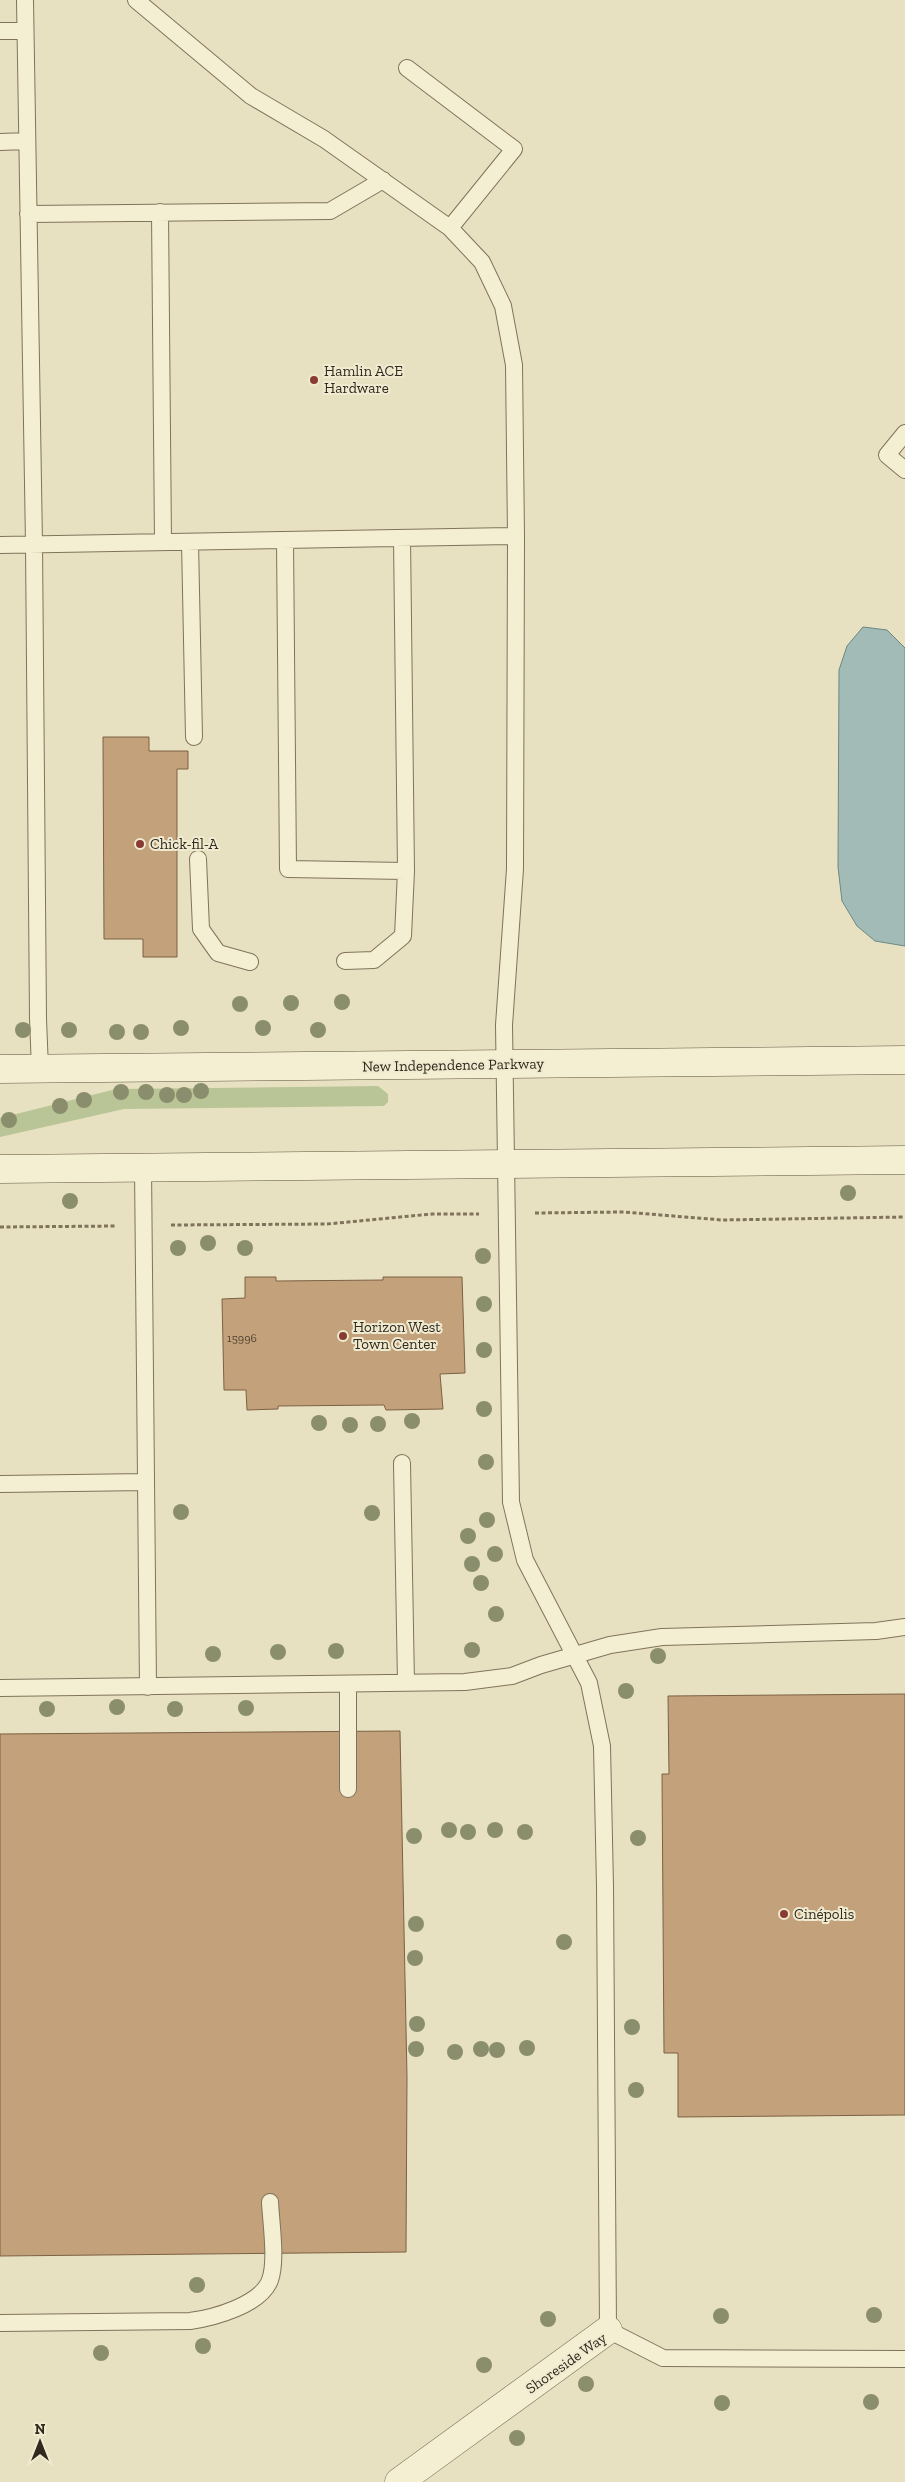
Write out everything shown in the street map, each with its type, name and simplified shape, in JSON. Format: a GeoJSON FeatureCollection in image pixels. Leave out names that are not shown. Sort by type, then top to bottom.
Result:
{"type":"FeatureCollection","features":[{"type":"Feature","properties":{"kind":"street","name":"New Independence Parkway"},"geometry":{"type":"LineString","coordinates":[[0,1069],[905,1060]]}},
{"type":"Feature","properties":{"kind":"street"},"geometry":{"type":"LineString","coordinates":[[0,1169],[905,1160]]}},
{"type":"Feature","properties":{"kind":"street","name":"Shoreside Way"},"geometry":{"type":"LineString","coordinates":[[399,2482],[608,2330]]}},
{"type":"Feature","properties":{"kind":"lane"},"geometry":{"type":"LineString","coordinates":[[25,0],[40,1069]]}},
{"type":"Feature","properties":{"kind":"lane"},"geometry":{"type":"LineString","coordinates":[[136,0],[251,96],[324,139],[450,228],[482,262],[503,306],[514,365],[516,536],[515,869],[504,1025],[511,1502],[525,1560],[589,1684],[597,1720],[603,1766],[608,2330]]}},
{"type":"Feature","properties":{"kind":"lane"},"geometry":{"type":"LineString","coordinates":[[0,31],[25,31]]}},
{"type":"Feature","properties":{"kind":"lane"},"geometry":{"type":"LineString","coordinates":[[407,68],[514,149],[450,228]]}},
{"type":"Feature","properties":{"kind":"lane"},"geometry":{"type":"LineString","coordinates":[[0,142],[27,141]]}},
{"type":"Feature","properties":{"kind":"lane"},"geometry":{"type":"LineString","coordinates":[[28,214],[330,211],[383,180]]}},
{"type":"Feature","properties":{"kind":"lane"},"geometry":{"type":"LineString","coordinates":[[160,212],[163,542]]}},
{"type":"Feature","properties":{"kind":"lane"},"geometry":{"type":"LineString","coordinates":[[905,433],[887,455],[905,470]]}},
{"type":"Feature","properties":{"kind":"lane"},"geometry":{"type":"LineString","coordinates":[[0,545],[516,536]]}},
{"type":"Feature","properties":{"kind":"lane"},"geometry":{"type":"LineString","coordinates":[[345,962],[374,960],[404,936],[406,871],[402,538]]}},
{"type":"Feature","properties":{"kind":"lane"},"geometry":{"type":"LineString","coordinates":[[285,541],[288,869],[406,871]]}},
{"type":"Feature","properties":{"kind":"lane"},"geometry":{"type":"LineString","coordinates":[[190,542],[194,737]]}},
{"type":"Feature","properties":{"kind":"lane"},"geometry":{"type":"LineString","coordinates":[[198,860],[201,929],[218,953],[250,962]]}},
{"type":"Feature","properties":{"kind":"lane"},"geometry":{"type":"LineString","coordinates":[[143,1167],[148,1687]]}},
{"type":"Feature","properties":{"kind":"lane"},"geometry":{"type":"LineString","coordinates":[[402,1464],[406,1684]]}},
{"type":"Feature","properties":{"kind":"lane"},"geometry":{"type":"LineString","coordinates":[[0,1484],[146,1482]]}},
{"type":"Feature","properties":{"kind":"lane"},"geometry":{"type":"LineString","coordinates":[[0,1688],[465,1682],[505,1677],[573,1655],[635,1640],[662,1637],[876,1631],[905,1627]]}},
{"type":"Feature","properties":{"kind":"lane"},"geometry":{"type":"LineString","coordinates":[[348,1685],[348,1789]]}},
{"type":"Feature","properties":{"kind":"lane"},"geometry":{"type":"LineString","coordinates":[[0,2323],[190,2321],[208,2319],[227,2312],[248,2302],[264,2290],[270,2280],[272,2254],[270,2202]]}},
{"type":"Feature","properties":{"kind":"lane","name":"Shoreside Way"},"geometry":{"type":"LineString","coordinates":[[608,2330],[663,2358],[905,2359]]}},
{"type":"Feature","properties":{"kind":"path"},"geometry":{"type":"LineString","coordinates":[[0,1227],[328,1224],[432,1214],[506,1213],[624,1212],[722,1220],[905,1217]]}},
{"type":"Feature","properties":{"kind":"green space"},"geometry":{"type":"Polygon","coordinates":[[[378,1086],[388,1094],[388,1102],[384,1106],[124,1109],[0,1137],[0,1118],[116,1089],[378,1086]]]}},
{"type":"Feature","properties":{"kind":"water"},"geometry":{"type":"Polygon","coordinates":[[[863,627],[887,630],[905,648],[905,946],[875,941],[857,926],[842,901],[838,867],[839,670],[847,646],[863,627]]]}},
{"type":"Feature","properties":{"kind":"building"},"geometry":{"type":"Polygon","coordinates":[[[103,737],[149,737],[149,751],[188,751],[188,769],[177,769],[177,957],[143,957],[143,939],[104,939],[103,737]]]}},
{"type":"Feature","properties":{"kind":"building","name":"Horizon West Town Center"},"geometry":{"type":"Polygon","coordinates":[[[245,1277],[276,1277],[276,1281],[383,1280],[383,1277],[462,1277],[465,1373],[440,1374],[443,1409],[386,1410],[384,1405],[278,1406],[278,1409],[247,1410],[246,1390],[224,1390],[222,1299],[245,1298],[245,1277]]]}},
{"type":"Feature","properties":{"kind":"building","name":"Cinépolis"},"geometry":{"type":"Polygon","coordinates":[[[905,1694],[905,2115],[678,2117],[678,2053],[664,2053],[662,1774],[669,1774],[668,1696],[905,1694]]]}},
{"type":"Feature","properties":{"kind":"building"},"geometry":{"type":"Polygon","coordinates":[[[400,1731],[407,2077],[406,2252],[0,2256],[0,1734],[400,1731]]]}},
{"type":"Feature","properties":{"kind":"place","name":"Hamlin ACE Hardware"},"geometry":{"type":"Point","coordinates":[314,380]}},
{"type":"Feature","properties":{"kind":"place","name":"Chick-fil-A"},"geometry":{"type":"Point","coordinates":[140,844]}},
{"type":"Feature","properties":{"kind":"place","name":"Horizon West Town Center"},"geometry":{"type":"Point","coordinates":[343,1336]}},
{"type":"Feature","properties":{"kind":"place","name":"Cinépolis"},"geometry":{"type":"Point","coordinates":[784,1914]}}]}
